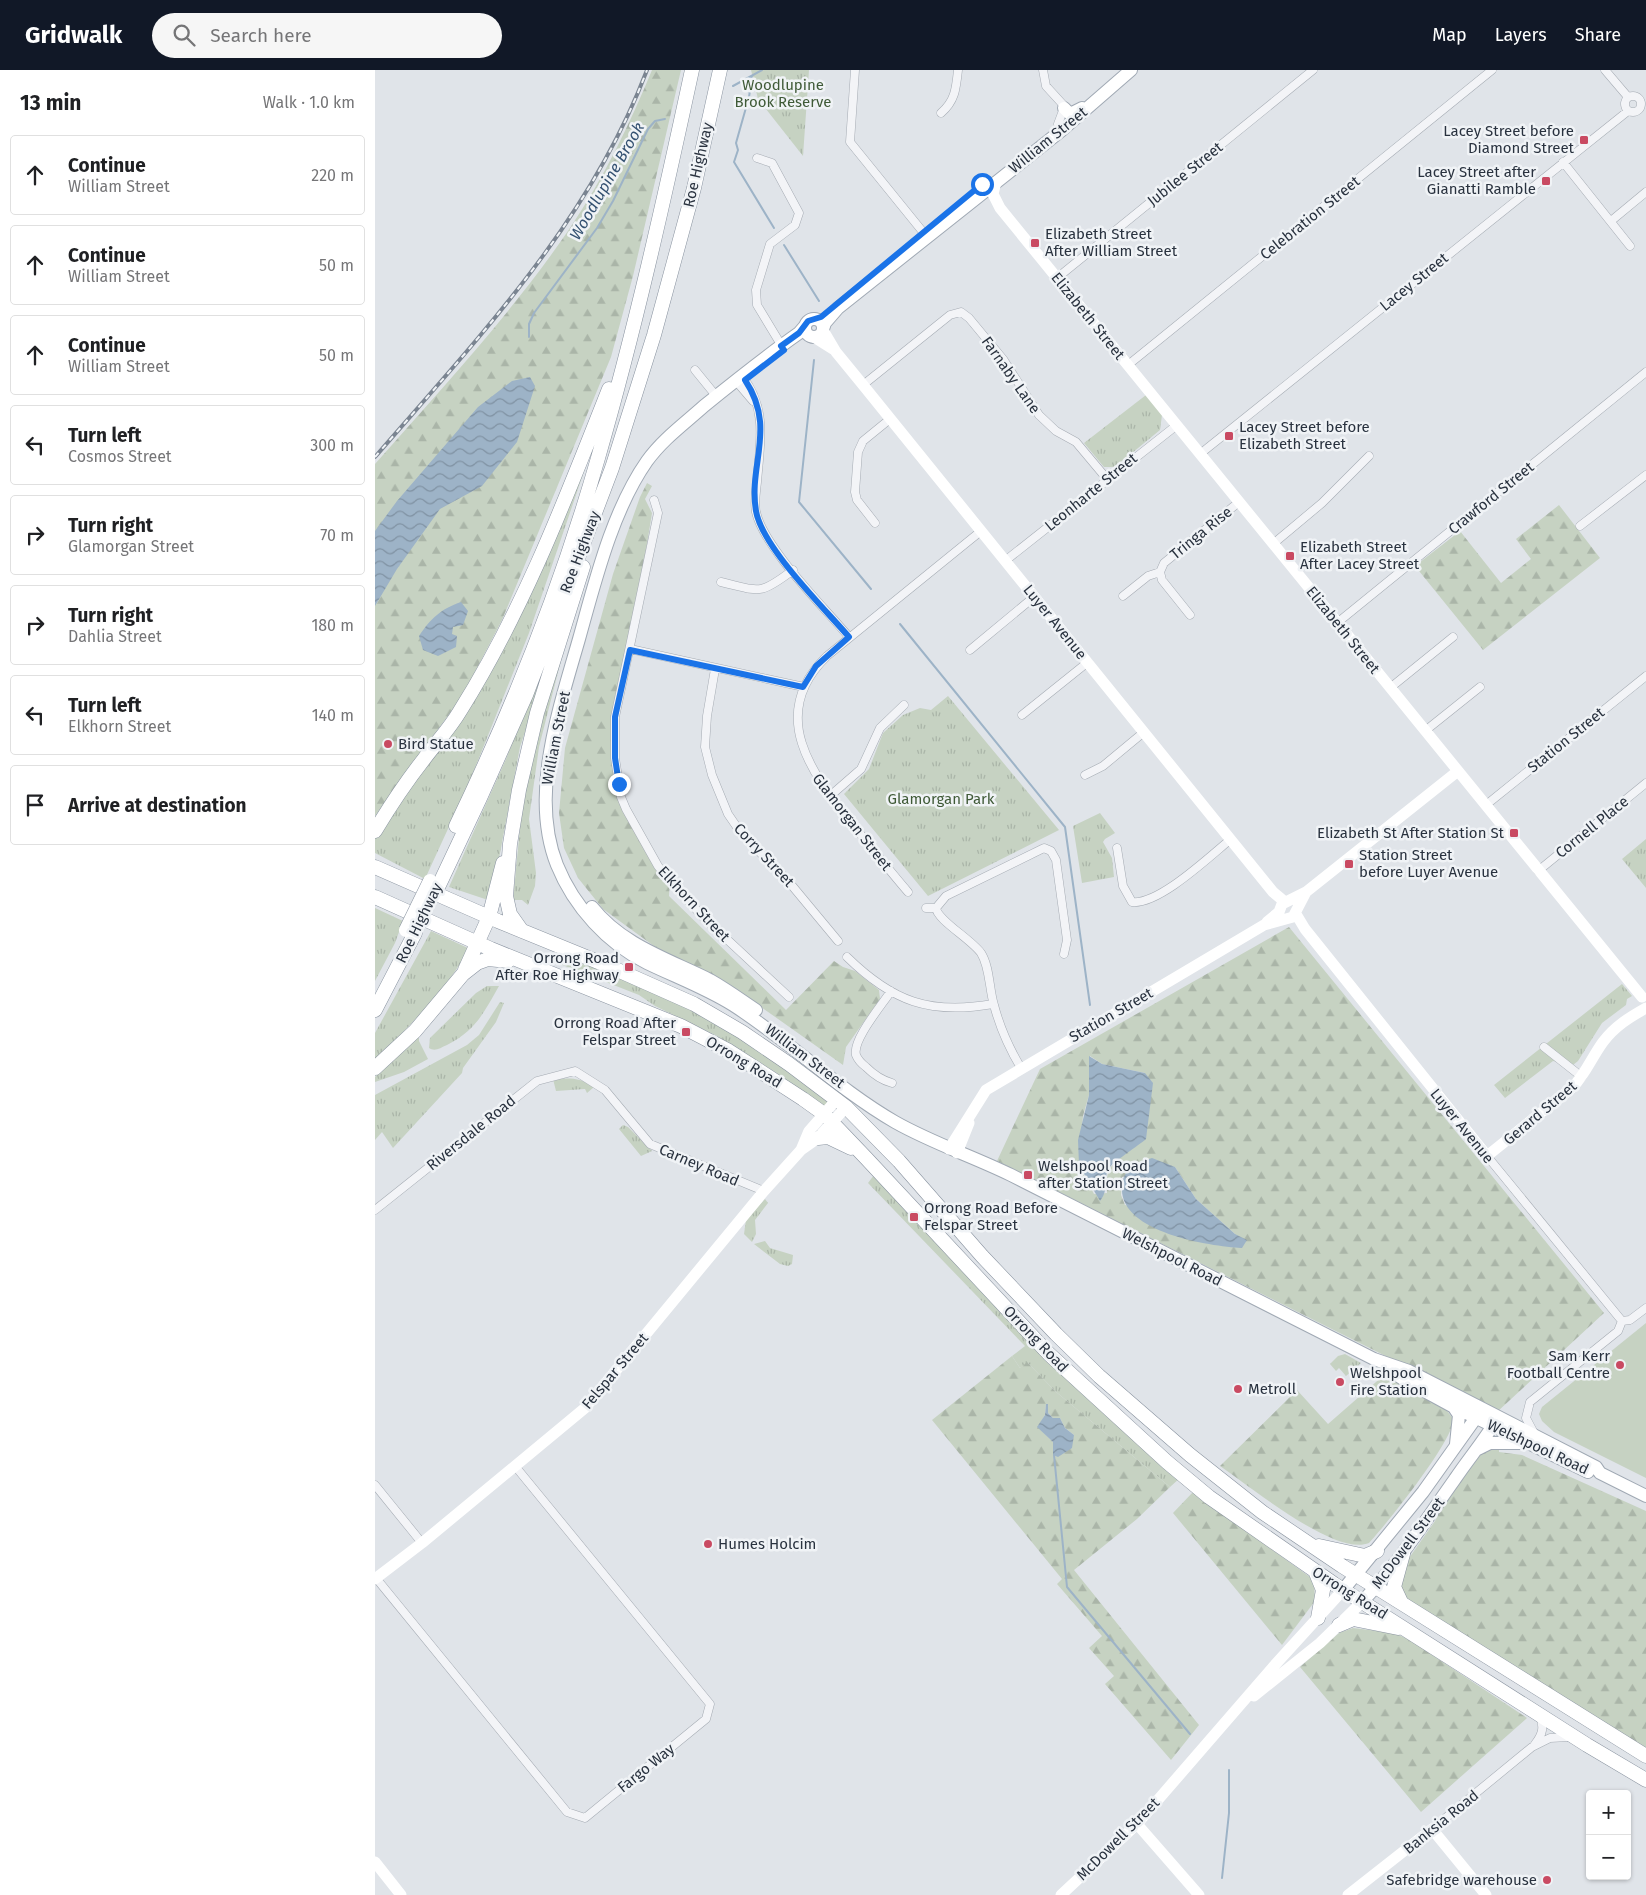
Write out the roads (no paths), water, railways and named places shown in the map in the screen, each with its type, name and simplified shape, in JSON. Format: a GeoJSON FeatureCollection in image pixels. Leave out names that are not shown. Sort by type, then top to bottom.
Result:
{"type":"FeatureCollection","features":[{"type":"Feature","properties":{"kind":"highway","name":"Roe Highway"},"geometry":{"type":"LineString","coordinates":[[436,887],[554,593],[598,459],[637,318],[692,70]]}},
{"type":"Feature","properties":{"kind":"highway","name":"Roe Highway"},"geometry":{"type":"LineString","coordinates":[[375,991],[436,887],[480,798],[522,704],[612,468],[654,335],[694,188],[720,70]]}},
{"type":"Feature","properties":{"kind":"highway"},"geometry":{"type":"LineString","coordinates":[[376,828],[406,782],[459,712],[494,653],[522,596],[580,463],[637,318]]}},
{"type":"Feature","properties":{"kind":"highway"},"geometry":{"type":"LineString","coordinates":[[522,931],[508,907],[510,844],[519,790],[537,714],[612,468]]}},
{"type":"Feature","properties":{"kind":"highway"},"geometry":{"type":"LineString","coordinates":[[463,974],[489,917],[503,860],[510,844]]}},
{"type":"Feature","properties":{"kind":"highway","name":"Orrong Road"},"geometry":{"type":"LineString","coordinates":[[375,867],[436,887],[489,917],[694,1004],[742,1032],[842,1104],[899,1161],[982,1256],[1099,1376],[1190,1455],[1262,1512],[1308,1544],[1646,1756]]}},
{"type":"Feature","properties":{"kind":"highway","name":"Orrong Road"},"geometry":{"type":"LineString","coordinates":[[375,897],[478,944],[681,1026],[729,1051],[828,1118],[1049,1354],[1167,1462],[1209,1497],[1315,1572],[1538,1712],[1587,1745],[1646,1780]]}},
{"type":"Feature","properties":{"kind":"highway","name":"Roe Highway"},"geometry":{"type":"LineString","coordinates":[[375,1010],[410,932]]}},
{"type":"Feature","properties":{"kind":"highway"},"geometry":{"type":"LineString","coordinates":[[375,1068],[415,1030],[463,974],[477,963],[492,959],[526,963]]}},
{"type":"Feature","properties":{"kind":"highway"},"geometry":{"type":"LineString","coordinates":[[818,1138],[828,1137],[839,1140],[866,1158]]}},
{"type":"Feature","properties":{"kind":"highway"},"geometry":{"type":"LineString","coordinates":[[1308,1544],[1365,1556],[1377,1551]]}},
{"type":"Feature","properties":{"kind":"highway"},"geometry":{"type":"LineString","coordinates":[[1401,1602],[1394,1587],[1403,1554]]}},
{"type":"Feature","properties":{"kind":"highway"},"geometry":{"type":"LineString","coordinates":[[1315,1572],[1323,1590],[1318,1618]]}},
{"type":"Feature","properties":{"kind":"highway"},"geometry":{"type":"LineString","coordinates":[[1339,1626],[1353,1619],[1409,1630]]}},
{"type":"Feature","properties":{"kind":"main road","name":"William Street"},"geometry":{"type":"LineString","coordinates":[[924,235],[989,189],[1068,115],[1124,70]]}},
{"type":"Feature","properties":{"kind":"main road","name":"William Street"},"geometry":{"type":"LineString","coordinates":[[1068,115],[1113,87],[1131,70]]}},
{"type":"Feature","properties":{"kind":"main road","name":"William Street"},"geometry":{"type":"LineString","coordinates":[[954,1148],[891,1119],[769,1028],[728,1002],[645,962],[615,943],[580,905],[557,865],[547,822],[546,779],[568,678],[604,557],[622,506],[645,464],[667,438],[718,398],[785,346],[803,338],[825,323],[839,308],[947,213],[989,189]]}},
{"type":"Feature","properties":{"kind":"main road","name":"Welshpool Road"},"geometry":{"type":"LineString","coordinates":[[954,1148],[1374,1359],[1406,1381],[1452,1406],[1479,1413]]}},
{"type":"Feature","properties":{"kind":"main road","name":"Welshpool Road"},"geometry":{"type":"LineString","coordinates":[[1374,1359],[1409,1371],[1479,1413],[1579,1468],[1591,1473],[1600,1473],[1646,1496]]}},
{"type":"Feature","properties":{"kind":"main road"},"geometry":{"type":"LineString","coordinates":[[1452,1406],[1459,1415],[1455,1448]]}},
{"type":"Feature","properties":{"kind":"main road","name":"McDowell Street"},"geometry":{"type":"LineString","coordinates":[[1343,1590],[1377,1551],[1455,1448],[1479,1413]]}},
{"type":"Feature","properties":{"kind":"main road","name":"McDowell Street"},"geometry":{"type":"LineString","coordinates":[[1362,1602],[1403,1554],[1454,1479],[1478,1449],[1495,1421]]}},
{"type":"Feature","properties":{"kind":"main road"},"geometry":{"type":"LineString","coordinates":[[1478,1449],[1490,1443],[1531,1440]]}},
{"type":"Feature","properties":{"kind":"street"},"geometry":{"type":"LineString","coordinates":[[855,70],[850,142],[924,235]]}},
{"type":"Feature","properties":{"kind":"street"},"geometry":{"type":"LineString","coordinates":[[941,114],[951,104],[955,94],[958,70]]}},
{"type":"Feature","properties":{"kind":"street"},"geometry":{"type":"LineString","coordinates":[[1043,70],[1046,86],[1068,115]]}},
{"type":"Feature","properties":{"kind":"street","name":"Jubilee Street"},"geometry":{"type":"LineString","coordinates":[[1057,278],[1313,70]]}},
{"type":"Feature","properties":{"kind":"street","name":"Celebration Street"},"geometry":{"type":"LineString","coordinates":[[1128,365],[1492,70]]}},
{"type":"Feature","properties":{"kind":"street"},"geometry":{"type":"LineString","coordinates":[[1605,70],[1628,97]]}},
{"type":"Feature","properties":{"kind":"street"},"geometry":{"type":"LineString","coordinates":[[1628,97],[1643,97],[1640,108],[1633,112],[1628,110],[1625,101],[1628,97]]}},
{"type":"Feature","properties":{"kind":"street","name":"Lacey Street"},"geometry":{"type":"LineString","coordinates":[[1201,454],[1628,110]]}},
{"type":"Feature","properties":{"kind":"street"},"geometry":{"type":"LineString","coordinates":[[757,158],[772,163],[799,213],[795,225],[770,244],[757,281],[755,298],[767,321],[785,346]]}},
{"type":"Feature","properties":{"kind":"street"},"geometry":{"type":"LineString","coordinates":[[1563,162],[1630,246]]}},
{"type":"Feature","properties":{"kind":"street","name":"Elizabeth Street"},"geometry":{"type":"LineString","coordinates":[[989,189],[1000,208],[1486,804],[1629,983],[1644,999]]}},
{"type":"Feature","properties":{"kind":"street"},"geometry":{"type":"LineString","coordinates":[[1611,221],[1646,192]]}},
{"type":"Feature","properties":{"kind":"street","name":"Farnaby Lane"},"geometry":{"type":"LineString","coordinates":[[863,385],[950,315],[961,312],[969,318],[1003,359],[1039,415],[1056,431],[1076,442],[1107,479]]}},
{"type":"Feature","properties":{"kind":"street","name":"Luyer Avenue"},"geometry":{"type":"LineString","coordinates":[[816,330],[837,352],[1287,910],[1305,929],[1622,1321]]}},
{"type":"Feature","properties":{"kind":"street"},"geometry":{"type":"LineString","coordinates":[[695,370],[718,398]]}},
{"type":"Feature","properties":{"kind":"street","name":"Crawford Street"},"geometry":{"type":"LineString","coordinates":[[1337,623],[1646,372]]}},
{"type":"Feature","properties":{"kind":"street"},"geometry":{"type":"LineString","coordinates":[[740,381],[760,412],[756,512],[769,540],[849,637]]}},
{"type":"Feature","properties":{"kind":"street"},"geometry":{"type":"LineString","coordinates":[[875,523],[857,500],[855,492],[858,452],[863,442],[890,419]]}},
{"type":"Feature","properties":{"kind":"street","name":"Leonharte Street"},"geometry":{"type":"LineString","coordinates":[[1005,561],[1177,425]]}},
{"type":"Feature","properties":{"kind":"street"},"geometry":{"type":"LineString","coordinates":[[1273,544],[1329,497],[1369,456]]}},
{"type":"Feature","properties":{"kind":"street"},"geometry":{"type":"LineString","coordinates":[[1580,526],[1646,475]]}},
{"type":"Feature","properties":{"kind":"street","name":"Elkhorn Street"},"geometry":{"type":"LineString","coordinates":[[654,500],[658,513],[615,717],[614,731],[619,784],[625,809],[658,866],[670,882],[703,917],[789,997]]}},
{"type":"Feature","properties":{"kind":"street","name":"Tringa Rise"},"geometry":{"type":"LineString","coordinates":[[1190,615],[1162,580],[1160,572],[1164,564],[1239,502]]}},
{"type":"Feature","properties":{"kind":"street","name":"Glamorgan Street"},"geometry":{"type":"LineString","coordinates":[[908,892],[829,796],[807,762],[801,746],[798,713],[803,687],[816,666],[981,530]]}},
{"type":"Feature","properties":{"kind":"street"},"geometry":{"type":"LineString","coordinates":[[721,582],[765,590],[793,570]]}},
{"type":"Feature","properties":{"kind":"street"},"geometry":{"type":"LineString","coordinates":[[1123,596],[1148,576],[1160,572]]}},
{"type":"Feature","properties":{"kind":"street"},"geometry":{"type":"LineString","coordinates":[[970,650],[1035,597]]}},
{"type":"Feature","properties":{"kind":"street"},"geometry":{"type":"LineString","coordinates":[[1390,688],[1453,637]]}},
{"type":"Feature","properties":{"kind":"street"},"geometry":{"type":"LineString","coordinates":[[630,650],[803,687]]}},
{"type":"Feature","properties":{"kind":"street"},"geometry":{"type":"LineString","coordinates":[[1022,715],[1088,662]]}},
{"type":"Feature","properties":{"kind":"street","name":"Corry Street"},"geometry":{"type":"LineString","coordinates":[[715,669],[707,716],[705,747],[712,775],[729,814],[741,833],[789,882],[838,941]]}},
{"type":"Feature","properties":{"kind":"street","name":"Station Street"},"geometry":{"type":"LineString","coordinates":[[1486,804],[1646,676]]}},
{"type":"Feature","properties":{"kind":"street"},"geometry":{"type":"LineString","coordinates":[[1425,731],[1479,687]]}},
{"type":"Feature","properties":{"kind":"street"},"geometry":{"type":"LineString","coordinates":[[829,796],[861,769],[879,728],[904,705]]}},
{"type":"Feature","properties":{"kind":"street"},"geometry":{"type":"LineString","coordinates":[[1085,776],[1103,766],[1144,732]]}},
{"type":"Feature","properties":{"kind":"street","name":"Station Street"},"geometry":{"type":"LineString","coordinates":[[954,1148],[986,1090],[1287,910],[1306,892],[1458,772]]}},
{"type":"Feature","properties":{"kind":"street","name":"Cornell Place"},"geometry":{"type":"LineString","coordinates":[[1538,871],[1646,783]]}},
{"type":"Feature","properties":{"kind":"street"},"geometry":{"type":"LineString","coordinates":[[1117,848],[1126,894],[1132,902],[1139,903],[1164,890],[1231,839]]}},
{"type":"Feature","properties":{"kind":"street"},"geometry":{"type":"LineString","coordinates":[[936,908],[946,896],[1044,848],[1051,851],[1056,860],[1067,940],[1064,954]]}},
{"type":"Feature","properties":{"kind":"street"},"geometry":{"type":"LineString","coordinates":[[926,908],[936,908]]}},
{"type":"Feature","properties":{"kind":"street"},"geometry":{"type":"LineString","coordinates":[[936,908],[940,918],[974,943],[983,956],[993,1004],[1004,1038],[1021,1068]]}},
{"type":"Feature","properties":{"kind":"street"},"geometry":{"type":"LineString","coordinates":[[847,957],[891,992],[919,1004],[946,1009],[993,1004]]}},
{"type":"Feature","properties":{"kind":"street"},"geometry":{"type":"LineString","coordinates":[[891,992],[860,1036],[856,1049],[857,1056],[865,1066],[879,1078],[893,1083]]}},
{"type":"Feature","properties":{"kind":"street","name":"Gerard Street"},"geometry":{"type":"LineString","coordinates":[[1487,1156],[1582,1077],[1603,1042],[1644,999]]}},
{"type":"Feature","properties":{"kind":"street"},"geometry":{"type":"LineString","coordinates":[[1544,1047],[1582,1077]]}},
{"type":"Feature","properties":{"kind":"street","name":"Carney Road"},"geometry":{"type":"LineString","coordinates":[[575,1072],[605,1090],[650,1144],[764,1191]]}},
{"type":"Feature","properties":{"kind":"street","name":"Riversdale Road"},"geometry":{"type":"LineString","coordinates":[[375,1210],[537,1081],[575,1072]]}},
{"type":"Feature","properties":{"kind":"street","name":"Felspar Street"},"geometry":{"type":"LineString","coordinates":[[801,1150],[809,1130],[828,1118],[842,1104]]}},
{"type":"Feature","properties":{"kind":"street","name":"Felspar Street"},"geometry":{"type":"LineString","coordinates":[[376,1579],[423,1543],[585,1408],[764,1191],[801,1150],[818,1138],[828,1118]]}},
{"type":"Feature","properties":{"kind":"street"},"geometry":{"type":"LineString","coordinates":[[1531,1440],[1526,1418],[1527,1408],[1534,1398],[1618,1331],[1622,1321],[1630,1320],[1646,1308]]}},
{"type":"Feature","properties":{"kind":"street","name":"Fargo Way"},"geometry":{"type":"LineString","coordinates":[[376,1579],[567,1812],[585,1818],[706,1719],[710,1704],[515,1466]]}},
{"type":"Feature","properties":{"kind":"street"},"geometry":{"type":"LineString","coordinates":[[375,1485],[423,1543]]}},
{"type":"Feature","properties":{"kind":"street","name":"McDowell Street"},"geometry":{"type":"LineString","coordinates":[[1061,1895],[1137,1824],[1273,1667],[1343,1590]]}},
{"type":"Feature","properties":{"kind":"street","name":"McDowell Street"},"geometry":{"type":"LineString","coordinates":[[1234,1714],[1339,1626],[1362,1602]]}},
{"type":"Feature","properties":{"kind":"street","name":"Banksia Road"},"geometry":{"type":"LineString","coordinates":[[1532,1747],[1542,1735],[1544,1726],[1538,1712]]}},
{"type":"Feature","properties":{"kind":"street","name":"Banksia Road"},"geometry":{"type":"LineString","coordinates":[[1348,1895],[1532,1747],[1542,1741],[1559,1736],[1587,1745]]}},
{"type":"Feature","properties":{"kind":"street"},"geometry":{"type":"LineString","coordinates":[[1137,1824],[1199,1895]]}},
{"type":"Feature","properties":{"kind":"street"},"geometry":{"type":"LineString","coordinates":[[1432,1829],[1486,1895]]}},
{"type":"Feature","properties":{"kind":"street"},"geometry":{"type":"LineString","coordinates":[[375,1862],[401,1895]]}},
{"type":"Feature","properties":{"kind":"water"},"geometry":{"type":"Polygon","coordinates":[[[530,377],[535,386],[517,442],[482,486],[440,509],[397,569],[375,606],[375,531],[397,501],[478,407],[512,381],[530,377]]]}},
{"type":"Feature","properties":{"kind":"water"},"geometry":{"type":"Polygon","coordinates":[[[461,602],[468,611],[463,625],[453,627],[452,634],[457,636],[456,647],[438,656],[423,650],[419,636],[428,624],[442,611],[461,602]]]}},
{"type":"Feature","properties":{"kind":"water"},"geometry":{"type":"Polygon","coordinates":[[[1089,1056],[1102,1064],[1145,1073],[1153,1083],[1146,1139],[1110,1167],[1106,1175],[1105,1192],[1100,1201],[1079,1165],[1078,1140],[1089,1095],[1089,1056]]]}},
{"type":"Feature","properties":{"kind":"water"},"geometry":{"type":"Polygon","coordinates":[[[1152,1158],[1175,1167],[1196,1199],[1235,1234],[1247,1240],[1242,1248],[1208,1244],[1168,1234],[1150,1226],[1135,1215],[1125,1202],[1122,1187],[1123,1181],[1131,1168],[1152,1158]]]}},
{"type":"Feature","properties":{"kind":"water"},"geometry":{"type":"Polygon","coordinates":[[[1046,1404],[1048,1404],[1048,1413],[1053,1418],[1060,1418],[1065,1428],[1074,1435],[1072,1448],[1058,1457],[1053,1455],[1053,1442],[1037,1427],[1045,1415],[1046,1404]]]}},
{"type":"Feature","properties":{"kind":"waterway","name":"Woodlupine Brook"},"geometry":{"type":"LineString","coordinates":[[733,86],[762,70]]}},
{"type":"Feature","properties":{"kind":"waterway"},"geometry":{"type":"LineString","coordinates":[[752,77],[749,97],[736,143],[738,150],[734,162],[774,228]]}},
{"type":"Feature","properties":{"kind":"waterway","name":"Woodlupine Brook"},"geometry":{"type":"LineString","coordinates":[[529,337],[529,324],[534,313],[597,228],[613,201],[648,129],[655,121],[665,119]]}},
{"type":"Feature","properties":{"kind":"waterway"},"geometry":{"type":"LineString","coordinates":[[784,245],[819,301]]}},
{"type":"Feature","properties":{"kind":"waterway"},"geometry":{"type":"LineString","coordinates":[[814,360],[799,502],[871,589]]}},
{"type":"Feature","properties":{"kind":"waterway"},"geometry":{"type":"LineString","coordinates":[[900,624],[1065,827],[1090,1005]]}},
{"type":"Feature","properties":{"kind":"waterway"},"geometry":{"type":"LineString","coordinates":[[1054,1455],[1067,1587],[1190,1734]]}},
{"type":"Feature","properties":{"kind":"waterway"},"geometry":{"type":"LineString","coordinates":[[1222,1878],[1229,1813],[1229,1770]]}},
{"type":"Feature","properties":{"kind":"railway"},"geometry":{"type":"LineString","coordinates":[[375,457],[492,322],[529,275],[563,227],[595,177],[623,125],[647,70]]}},
{"type":"Feature","properties":{"kind":"place","name":"Lacey Street before Diamond Street"},"geometry":{"type":"Point","coordinates":[1584,140]}},
{"type":"Feature","properties":{"kind":"place","name":"Lacey Street after Gianatti Ramble"},"geometry":{"type":"Point","coordinates":[1546,181]}},
{"type":"Feature","properties":{"kind":"place","name":"Elizabeth Street After William Street"},"geometry":{"type":"Point","coordinates":[1035,243]}},
{"type":"Feature","properties":{"kind":"place","name":"Lacey Street before Elizabeth Street"},"geometry":{"type":"Point","coordinates":[1229,436]}},
{"type":"Feature","properties":{"kind":"place","name":"Elizabeth Street After Lacey Street"},"geometry":{"type":"Point","coordinates":[1290,556]}},
{"type":"Feature","properties":{"kind":"place","name":"Bird Statue"},"geometry":{"type":"Point","coordinates":[388,744]}},
{"type":"Feature","properties":{"kind":"place","name":"Elizabeth St After Station St"},"geometry":{"type":"Point","coordinates":[1514,833]}},
{"type":"Feature","properties":{"kind":"place","name":"Station Street before Luyer Avenue"},"geometry":{"type":"Point","coordinates":[1349,864]}},
{"type":"Feature","properties":{"kind":"place","name":"Orrong Road After Roe Highway"},"geometry":{"type":"Point","coordinates":[629,967]}},
{"type":"Feature","properties":{"kind":"place","name":"Orrong Road After Felspar Street"},"geometry":{"type":"Point","coordinates":[686,1032]}},
{"type":"Feature","properties":{"kind":"place","name":"Welshpool Road after Station Street"},"geometry":{"type":"Point","coordinates":[1028,1175]}},
{"type":"Feature","properties":{"kind":"place","name":"Orrong Road Before Felspar Street"},"geometry":{"type":"Point","coordinates":[914,1217]}},
{"type":"Feature","properties":{"kind":"place","name":"Sam Kerr Football Centre"},"geometry":{"type":"Point","coordinates":[1620,1365]}},
{"type":"Feature","properties":{"kind":"place","name":"Welshpool Fire Station"},"geometry":{"type":"Point","coordinates":[1340,1382]}},
{"type":"Feature","properties":{"kind":"place","name":"Metroll"},"geometry":{"type":"Point","coordinates":[1238,1389]}},
{"type":"Feature","properties":{"kind":"place","name":"Humes Holcim"},"geometry":{"type":"Point","coordinates":[708,1544]}},
{"type":"Feature","properties":{"kind":"place","name":"Safebridge warehouse"},"geometry":{"type":"Point","coordinates":[1547,1880]}},
{"type":"Feature","properties":{"kind":"park label","name":"Woodlupine Brook Reserve"},"geometry":{"type":"Point","coordinates":[783,94]}},
{"type":"Feature","properties":{"kind":"park label","name":"Glamorgan Park"},"geometry":{"type":"Point","coordinates":[941,799]}}]}
